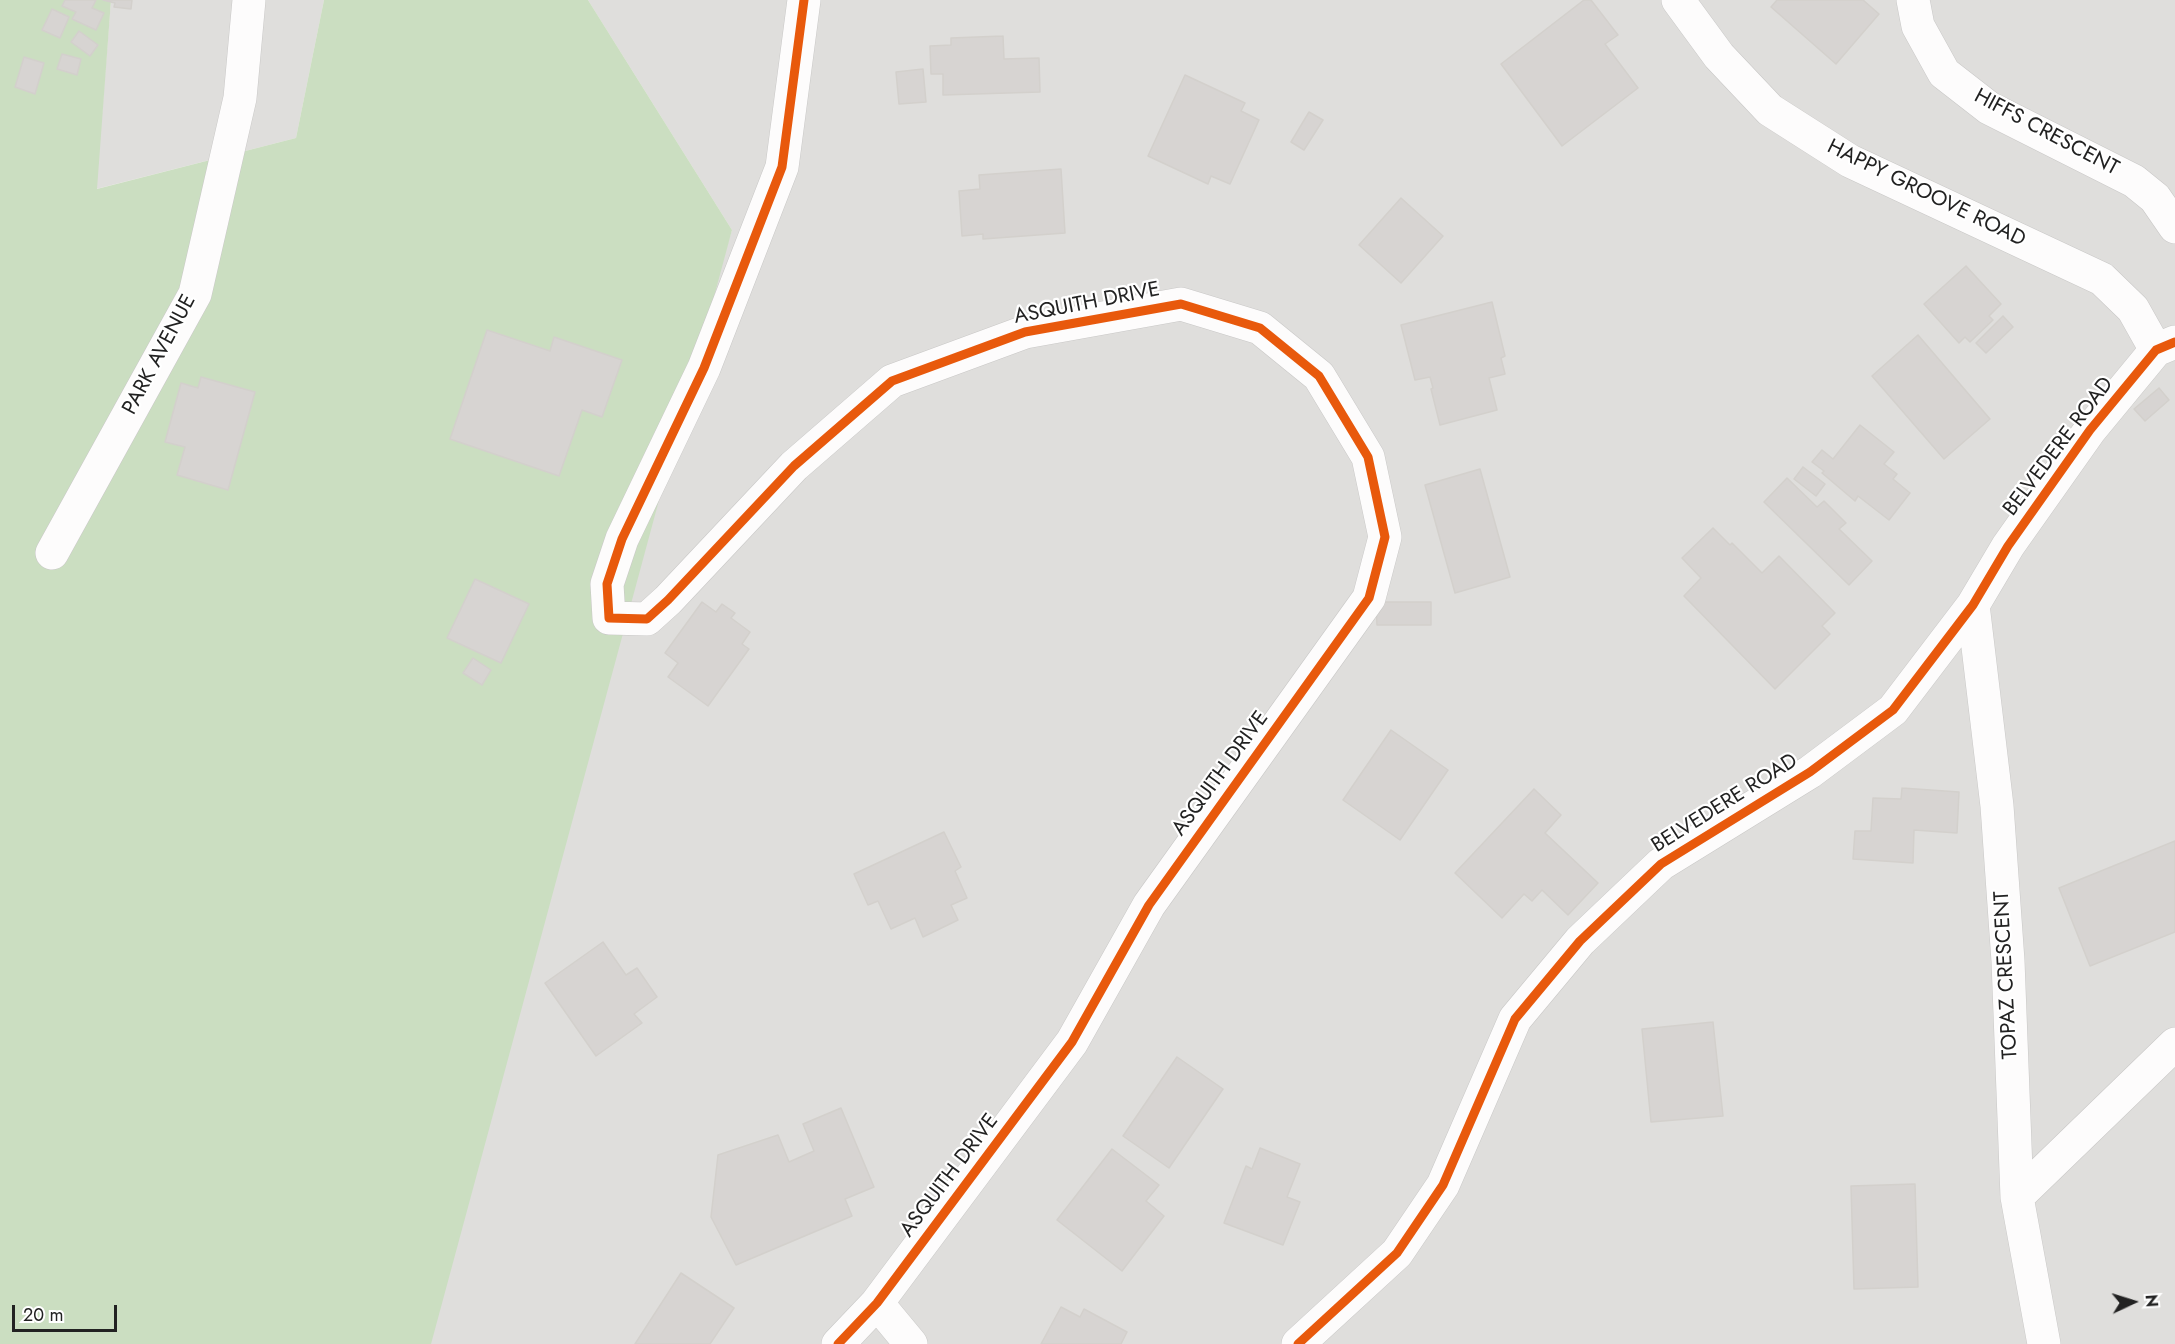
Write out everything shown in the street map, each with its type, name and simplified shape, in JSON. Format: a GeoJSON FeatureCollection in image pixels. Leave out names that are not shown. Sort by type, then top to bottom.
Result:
{"type":"FeatureCollection","features":[{"type":"Feature","properties":{"kind":"street","name":"PARK AVENUE"},"geometry":{"type":"LineString","coordinates":[[52,553],[195,294],[240,98],[249,0]]}},
{"type":"Feature","properties":{"kind":"street","name":"ASQUITH DRIVE"},"geometry":{"type":"LineString","coordinates":[[804,0],[782,167],[704,369],[622,539],[607,584],[609,618],[647,620],[794,466],[892,381],[1025,332],[1181,304],[1260,328],[1319,376],[1368,457],[1385,537],[1369,598],[1149,905],[1072,1042],[877,1303]]}},
{"type":"Feature","properties":{"kind":"street","name":"HAPPY GROOVE ROAD"},"geometry":{"type":"LineString","coordinates":[[1678,0],[1719,56],[1770,110],[1850,161],[2102,279],[2133,309],[2165,346]]}},
{"type":"Feature","properties":{"kind":"street","name":"HIFFS CRESCENT"},"geometry":{"type":"LineString","coordinates":[[1913,0],[1918,26],[1944,73],[1989,108],[2134,181],[2155,198],[2175,227]]}},
{"type":"Feature","properties":{"kind":"street","name":"BELVEDERE ROAD"},"geometry":{"type":"LineString","coordinates":[[1298,1344],[1397,1253],[1443,1185],[1515,1019],[1580,941],[1661,864],[1810,772],[1893,710],[1973,605],[2008,546],[2090,429],[2165,346]]}},
{"type":"Feature","properties":{"kind":"street","name":"TOPAZ CRESCENT"},"geometry":{"type":"LineString","coordinates":[[1973,605],[2001,854],[2008,961],[2017,1197],[2044,1344]]}},
{"type":"Feature","properties":{"kind":"street"},"geometry":{"type":"LineString","coordinates":[[2017,1197],[2175,1044]]}},
{"type":"Feature","properties":{"kind":"street"},"geometry":{"type":"LineString","coordinates":[[838,1344],[877,1303],[911,1344]]}},
{"type":"Feature","properties":{"kind":"shaded area"},"geometry":{"type":"Polygon","coordinates":[[[111,0],[324,0],[296,138],[96,189],[111,0]]]}},
{"type":"Feature","properties":{"kind":"shaded area"},"geometry":{"type":"Polygon","coordinates":[[[588,0],[2175,0],[2175,1344],[383,1344],[732,230],[588,0]]]}},
{"type":"Feature","properties":{"kind":"green space"},"geometry":{"type":"Polygon","coordinates":[[[0,0],[111,0],[97,189],[296,138],[324,0],[588,0],[732,230],[431,1344],[0,1344],[0,0]]]}},
{"type":"Feature","properties":{"kind":"building"},"geometry":{"type":"Polygon","coordinates":[[[65,0],[96,0],[92,8],[104,13],[96,30],[72,19],[76,12],[62,6],[65,0]]]}},
{"type":"Feature","properties":{"kind":"building"},"geometry":{"type":"Polygon","coordinates":[[[103,0],[132,0],[131,9],[114,7],[115,3],[103,0]]]}},
{"type":"Feature","properties":{"kind":"building"},"geometry":{"type":"Polygon","coordinates":[[[1584,0],[1591,0],[1618,35],[1605,44],[1638,88],[1562,146],[1501,64],[1584,0]]]}},
{"type":"Feature","properties":{"kind":"building"},"geometry":{"type":"Polygon","coordinates":[[[1777,0],[1863,0],[1879,14],[1836,64],[1771,7],[1777,0]]]}},
{"type":"Feature","properties":{"kind":"building"},"geometry":{"type":"Polygon","coordinates":[[[52,9],[69,17],[60,38],[42,30],[52,9]]]}},
{"type":"Feature","properties":{"kind":"building"},"geometry":{"type":"Polygon","coordinates":[[[79,31],[98,45],[90,56],[71,42],[79,31]]]}},
{"type":"Feature","properties":{"kind":"building"},"geometry":{"type":"Polygon","coordinates":[[[1003,36],[1004,59],[1039,58],[1040,92],[943,95],[943,74],[931,74],[930,46],[951,45],[951,38],[1003,36]]]}},
{"type":"Feature","properties":{"kind":"building"},"geometry":{"type":"Polygon","coordinates":[[[62,54],[81,59],[77,75],[57,69],[62,54]]]}},
{"type":"Feature","properties":{"kind":"building"},"geometry":{"type":"Polygon","coordinates":[[[24,57],[44,63],[35,94],[15,87],[24,57]]]}},
{"type":"Feature","properties":{"kind":"building"},"geometry":{"type":"Polygon","coordinates":[[[923,69],[926,102],[899,104],[896,72],[923,69]]]}},
{"type":"Feature","properties":{"kind":"building"},"geometry":{"type":"Polygon","coordinates":[[[1185,75],[1245,103],[1241,111],[1259,120],[1230,184],[1211,176],[1208,184],[1148,156],[1185,75]]]}},
{"type":"Feature","properties":{"kind":"building"},"geometry":{"type":"Polygon","coordinates":[[[1309,112],[1323,120],[1304,150],[1291,142],[1309,112]]]}},
{"type":"Feature","properties":{"kind":"building"},"geometry":{"type":"Polygon","coordinates":[[[1061,169],[1065,233],[983,239],[983,234],[962,236],[959,191],[980,189],[979,175],[1061,169]]]}},
{"type":"Feature","properties":{"kind":"building"},"geometry":{"type":"Polygon","coordinates":[[[1401,198],[1443,236],[1401,283],[1359,245],[1401,198]]]}},
{"type":"Feature","properties":{"kind":"building"},"geometry":{"type":"Polygon","coordinates":[[[1966,266],[2001,304],[1989,316],[1993,320],[1970,342],[1965,337],[1959,343],[1924,304],[1966,266]]]}},
{"type":"Feature","properties":{"kind":"building"},"geometry":{"type":"Polygon","coordinates":[[[1492,302],[1505,356],[1501,358],[1505,374],[1489,378],[1497,410],[1440,425],[1430,377],[1415,380],[1401,325],[1492,302]]]}},
{"type":"Feature","properties":{"kind":"building"},"geometry":{"type":"Polygon","coordinates":[[[2003,316],[2013,327],[1986,353],[1976,343],[2003,316]]]}},
{"type":"Feature","properties":{"kind":"building"},"geometry":{"type":"Polygon","coordinates":[[[487,330],[550,351],[554,337],[622,360],[602,417],[582,410],[559,476],[450,439],[487,330]]]}},
{"type":"Feature","properties":{"kind":"building"},"geometry":{"type":"Polygon","coordinates":[[[1918,335],[1990,419],[1944,459],[1872,376],[1918,335]]]}},
{"type":"Feature","properties":{"kind":"building"},"geometry":{"type":"Polygon","coordinates":[[[201,377],[255,392],[228,490],[177,475],[185,447],[165,442],[181,383],[198,388],[201,377]]]}},
{"type":"Feature","properties":{"kind":"building"},"geometry":{"type":"Polygon","coordinates":[[[2159,388],[2169,400],[2145,421],[2134,409],[2159,388]]]}},
{"type":"Feature","properties":{"kind":"building"},"geometry":{"type":"Polygon","coordinates":[[[1860,425],[1894,452],[1884,464],[1897,474],[1893,479],[1910,493],[1889,520],[1858,496],[1855,501],[1812,462],[1822,450],[1833,459],[1860,425]]]}},
{"type":"Feature","properties":{"kind":"building"},"geometry":{"type":"Polygon","coordinates":[[[1803,467],[1825,484],[1816,496],[1794,479],[1803,467]]]}},
{"type":"Feature","properties":{"kind":"building"},"geometry":{"type":"Polygon","coordinates":[[[1480,469],[1510,577],[1455,593],[1425,485],[1480,469]]]}},
{"type":"Feature","properties":{"kind":"building"},"geometry":{"type":"Polygon","coordinates":[[[1787,478],[1817,507],[1824,501],[1846,523],[1839,529],[1872,561],[1849,585],[1764,502],[1787,478]]]}},
{"type":"Feature","properties":{"kind":"building"},"geometry":{"type":"Polygon","coordinates":[[[1713,528],[1730,545],[1732,543],[1762,573],[1779,556],[1835,613],[1822,626],[1830,634],[1775,689],[1684,596],[1701,578],[1682,558],[1713,528]]]}},
{"type":"Feature","properties":{"kind":"building"},"geometry":{"type":"Polygon","coordinates":[[[475,579],[529,604],[501,663],[447,638],[475,579]]]}},
{"type":"Feature","properties":{"kind":"building"},"geometry":{"type":"Polygon","coordinates":[[[702,602],[716,612],[722,604],[735,613],[731,618],[750,632],[742,644],[749,649],[708,706],[668,677],[678,663],[665,653],[702,602]]]}},
{"type":"Feature","properties":{"kind":"building"},"geometry":{"type":"Polygon","coordinates":[[[1376,602],[1431,602],[1431,625],[1377,625],[1376,602]]]}},
{"type":"Feature","properties":{"kind":"building"},"geometry":{"type":"Polygon","coordinates":[[[473,658],[491,670],[482,685],[463,673],[473,658]]]}},
{"type":"Feature","properties":{"kind":"building"},"geometry":{"type":"Polygon","coordinates":[[[1391,730],[1448,770],[1400,840],[1343,800],[1391,730]]]}},
{"type":"Feature","properties":{"kind":"building"},"geometry":{"type":"Polygon","coordinates":[[[1902,788],[1959,792],[1957,833],[1914,830],[1913,863],[1853,859],[1855,831],[1871,831],[1873,798],[1901,799],[1902,788]]]}},
{"type":"Feature","properties":{"kind":"building"},"geometry":{"type":"Polygon","coordinates":[[[1534,789],[1561,815],[1545,833],[1598,883],[1568,915],[1542,890],[1532,901],[1524,894],[1502,918],[1455,873],[1534,789]]]}},
{"type":"Feature","properties":{"kind":"building"},"geometry":{"type":"Polygon","coordinates":[[[944,832],[961,867],[955,871],[967,898],[951,905],[958,920],[923,937],[915,918],[891,929],[878,901],[868,905],[854,874],[944,832]]]}},
{"type":"Feature","properties":{"kind":"building"},"geometry":{"type":"Polygon","coordinates":[[[2175,841],[2175,932],[2090,966],[2059,888],[2175,841]]]}},
{"type":"Feature","properties":{"kind":"building"},"geometry":{"type":"Polygon","coordinates":[[[603,942],[626,975],[637,968],[657,997],[634,1014],[642,1023],[596,1056],[545,983],[603,942]]]}},
{"type":"Feature","properties":{"kind":"building"},"geometry":{"type":"Polygon","coordinates":[[[1713,1022],[1723,1116],[1651,1122],[1642,1029],[1713,1022]]]}},
{"type":"Feature","properties":{"kind":"building"},"geometry":{"type":"Polygon","coordinates":[[[1177,1057],[1223,1089],[1169,1168],[1123,1136],[1177,1057]]]}},
{"type":"Feature","properties":{"kind":"building"},"geometry":{"type":"Polygon","coordinates":[[[841,1108],[874,1187],[845,1199],[852,1216],[736,1265],[711,1217],[718,1155],[778,1135],[789,1162],[814,1151],[803,1124],[841,1108]]]}},
{"type":"Feature","properties":{"kind":"building"},"geometry":{"type":"Polygon","coordinates":[[[1260,1148],[1300,1164],[1287,1197],[1300,1202],[1283,1245],[1224,1223],[1246,1166],[1252,1169],[1260,1148]]]}},
{"type":"Feature","properties":{"kind":"building"},"geometry":{"type":"Polygon","coordinates":[[[1112,1149],[1159,1185],[1146,1201],[1164,1216],[1122,1271],[1057,1220],[1112,1149]]]}},
{"type":"Feature","properties":{"kind":"building"},"geometry":{"type":"Polygon","coordinates":[[[1915,1184],[1918,1287],[1854,1289],[1851,1186],[1915,1184]]]}},
{"type":"Feature","properties":{"kind":"building"},"geometry":{"type":"Polygon","coordinates":[[[681,1273],[734,1308],[710,1344],[635,1344],[681,1273]]]}},
{"type":"Feature","properties":{"kind":"building"},"geometry":{"type":"Polygon","coordinates":[[[1061,1307],[1080,1317],[1084,1309],[1127,1332],[1121,1344],[1041,1344],[1061,1307]]]}},
{"type":"Feature","properties":{"kind":"cycle path"},"geometry":{"type":"LineString","coordinates":[[804,0],[782,167],[704,368],[622,539],[607,584],[609,618],[647,619],[668,600],[794,466],[892,381],[1025,332],[1181,304],[1260,328],[1319,376],[1368,457],[1385,537],[1369,598],[1149,905],[1072,1042],[877,1303],[838,1344]]}},
{"type":"Feature","properties":{"kind":"cycle path"},"geometry":{"type":"LineString","coordinates":[[1298,1344],[1397,1253],[1443,1185],[1515,1019],[1580,941],[1661,864],[1810,772],[1893,710],[1973,605],[2008,546],[2090,430],[2156,350],[2175,342]]}}]}
